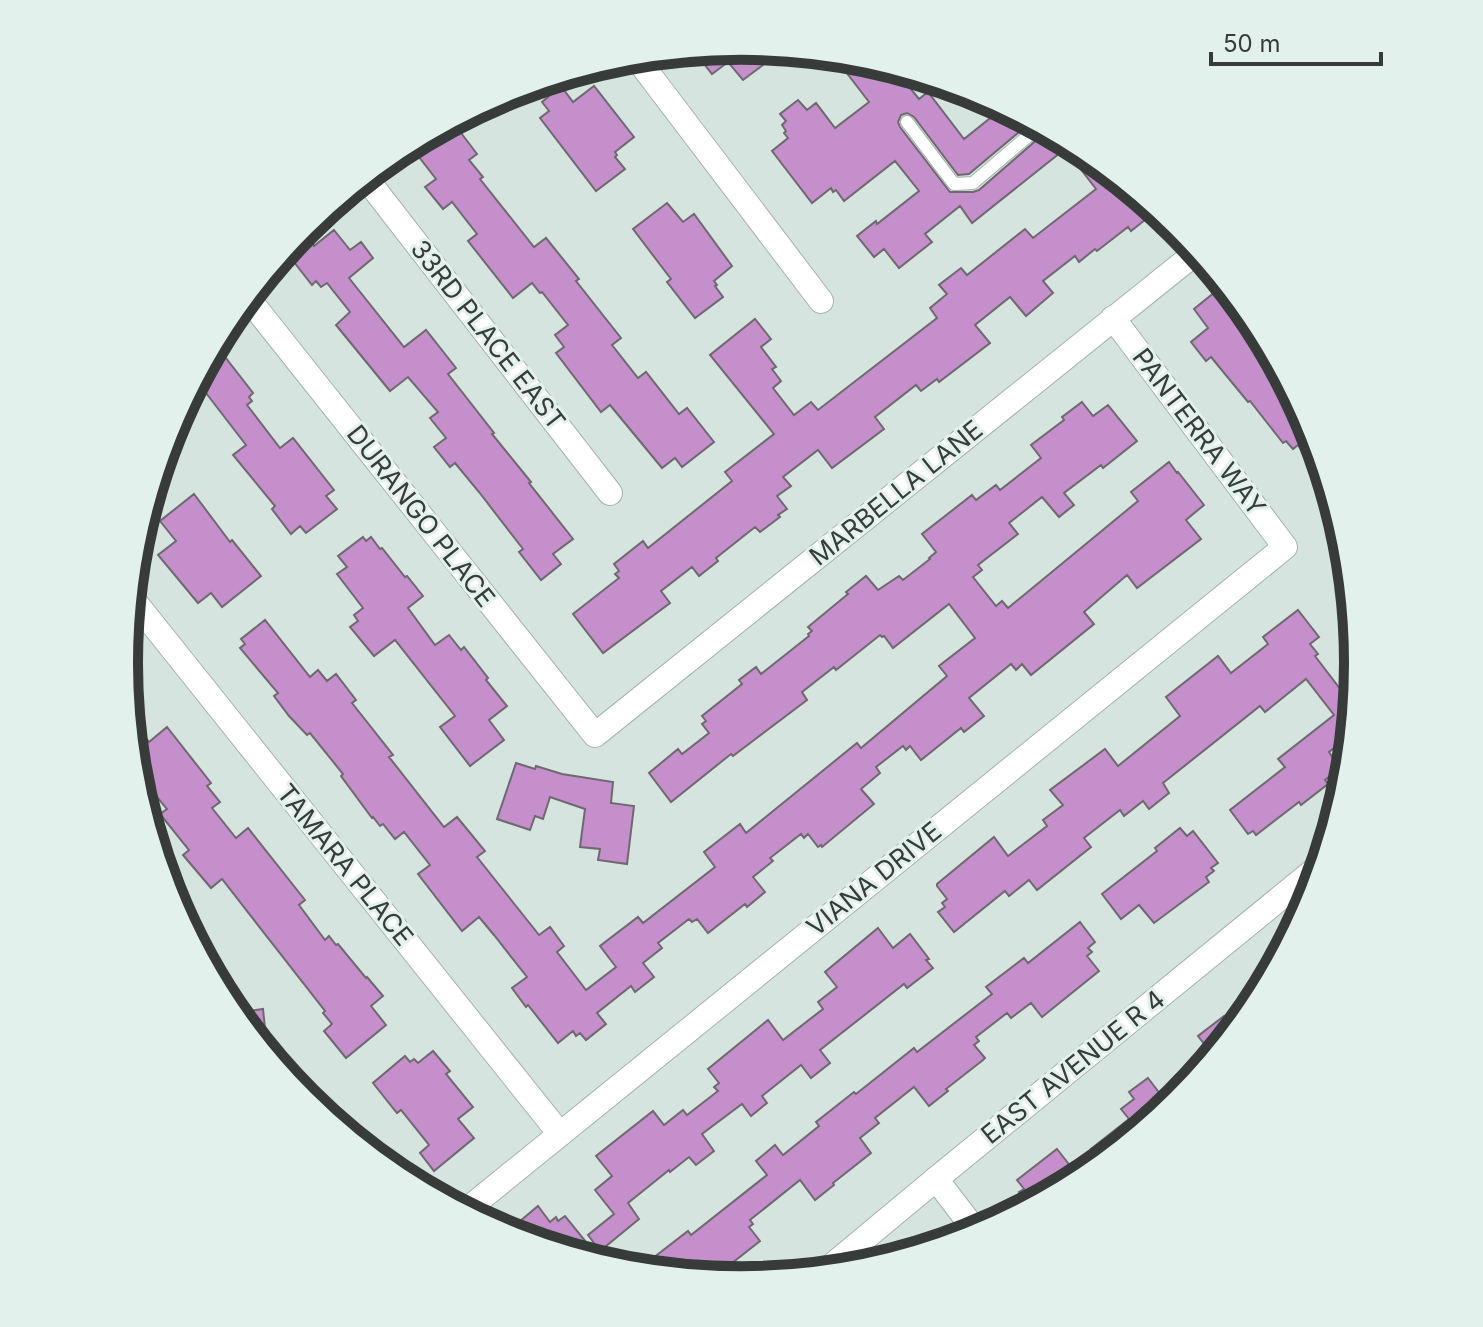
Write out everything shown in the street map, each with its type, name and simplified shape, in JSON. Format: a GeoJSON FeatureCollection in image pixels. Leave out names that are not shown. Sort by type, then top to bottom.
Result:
{"type":"FeatureCollection","features":[{"type":"Feature","properties":{"kind":"street"},"geometry":{"type":"LineString","coordinates":[[644,68],[821,301]]}},
{"type":"Feature","properties":{"kind":"street","name":"33RD PLACE EAST"},"geometry":{"type":"LineString","coordinates":[[372,186],[610,493]]}},
{"type":"Feature","properties":{"kind":"street","name":"MARBELLA LANE"},"geometry":{"type":"LineString","coordinates":[[595,735],[1188,259]]}},
{"type":"Feature","properties":{"kind":"street","name":"DURANGO PLACE"},"geometry":{"type":"LineString","coordinates":[[255,307],[595,735]]}},
{"type":"Feature","properties":{"kind":"street","name":"PANTERRA WAY"},"geometry":{"type":"LineString","coordinates":[[1113,318],[1285,547]]}},
{"type":"Feature","properties":{"kind":"street","name":"VIANA DRIVE"},"geometry":{"type":"LineString","coordinates":[[474,1204],[1285,547]]}},
{"type":"Feature","properties":{"kind":"street","name":"TAMARA PLACE"},"geometry":{"type":"LineString","coordinates":[[141,609],[560,1134]]}},
{"type":"Feature","properties":{"kind":"street","name":"EAST AVENUE R 4"},"geometry":{"type":"LineString","coordinates":[[841,1258],[1303,883]]}},
{"type":"Feature","properties":{"kind":"street"},"geometry":{"type":"LineString","coordinates":[[936,1179],[969,1222]]}},
{"type":"Feature","properties":{"kind":"lane"},"geometry":{"type":"LineString","coordinates":[[907,122],[954,184],[973,183],[1030,134]]}},
{"type":"Feature","properties":{"kind":"building"},"geometry":{"type":"Polygon","coordinates":[[[702,61],[769,61],[743,80],[728,62],[712,74],[702,61]]]}},
{"type":"Feature","properties":{"kind":"building"},"geometry":{"type":"Polygon","coordinates":[[[844,69],[907,84],[919,99],[928,92],[964,139],[993,116],[1022,130],[969,174],[958,175],[914,117],[907,113],[901,115],[898,122],[900,127],[950,192],[979,190],[1038,138],[1061,152],[972,223],[960,206],[925,234],[932,242],[899,268],[884,249],[874,257],[857,236],[919,191],[895,161],[844,201],[831,188],[812,203],[772,151],[788,138],[782,125],[786,121],[780,114],[798,100],[807,110],[816,103],[835,128],[869,102],[844,69]]]}},
{"type":"Feature","properties":{"kind":"building"},"geometry":{"type":"Polygon","coordinates":[[[594,86],[634,137],[615,152],[615,157],[625,169],[596,191],[540,118],[549,111],[542,102],[562,88],[573,102],[594,86]]]}},
{"type":"Feature","properties":{"kind":"building"},"geometry":{"type":"Polygon","coordinates":[[[459,131],[477,154],[469,160],[483,177],[480,179],[534,247],[546,238],[579,279],[576,281],[621,338],[612,345],[638,378],[646,372],[679,414],[687,408],[714,442],[682,467],[675,458],[662,468],[610,405],[601,412],[556,353],[564,347],[555,335],[568,325],[532,283],[513,298],[468,241],[477,234],[452,202],[443,209],[425,187],[436,179],[417,155],[459,131]]]}},
{"type":"Feature","properties":{"kind":"building"},"geometry":{"type":"Polygon","coordinates":[[[1073,160],[1148,218],[1131,231],[1128,227],[1079,262],[1075,256],[1043,281],[1053,293],[1026,316],[1010,297],[975,325],[990,343],[939,382],[937,379],[921,391],[916,385],[875,417],[884,429],[832,468],[818,450],[783,477],[791,486],[777,496],[787,509],[778,515],[780,517],[760,532],[755,527],[699,576],[692,567],[661,591],[670,603],[603,653],[573,614],[619,578],[615,574],[619,571],[614,564],[643,541],[648,548],[732,481],[725,472],[774,434],[710,355],[755,319],[771,339],[761,347],[776,367],[772,369],[781,381],[773,388],[794,415],[811,402],[818,410],[937,318],[930,308],[947,294],[939,285],[961,268],[967,275],[1025,229],[1033,238],[1096,189],[1073,160]]]}},
{"type":"Feature","properties":{"kind":"building"},"geometry":{"type":"Polygon","coordinates":[[[667,203],[683,222],[694,214],[732,266],[714,281],[723,297],[695,318],[667,282],[671,279],[633,229],[667,203]]]}},
{"type":"Feature","properties":{"kind":"building"},"geometry":{"type":"Polygon","coordinates":[[[334,230],[350,250],[361,242],[373,258],[349,278],[404,347],[426,330],[456,368],[448,374],[573,539],[553,554],[561,564],[541,580],[519,552],[523,549],[479,492],[455,463],[450,467],[434,447],[446,438],[430,418],[438,412],[408,377],[390,391],[336,325],[350,312],[327,283],[321,287],[316,281],[312,285],[293,261],[311,242],[314,246],[334,230]]]}},
{"type":"Feature","properties":{"kind":"building"},"geometry":{"type":"Polygon","coordinates":[[[1216,291],[1220,296],[1243,328],[1283,397],[1305,449],[1302,451],[1298,445],[1293,449],[1286,441],[1283,443],[1211,357],[1206,361],[1191,342],[1208,328],[1194,309],[1216,291]]]}},
{"type":"Feature","properties":{"kind":"building"},"geometry":{"type":"Polygon","coordinates":[[[223,355],[253,393],[249,397],[252,401],[247,405],[280,448],[293,438],[334,490],[326,496],[337,509],[306,533],[300,526],[291,534],[272,509],[275,506],[233,455],[246,445],[204,390],[223,355]]]}},
{"type":"Feature","properties":{"kind":"building"},"geometry":{"type":"Polygon","coordinates":[[[1082,402],[1093,416],[1108,405],[1137,441],[1064,493],[1074,505],[1059,517],[1042,497],[1009,523],[1018,534],[978,565],[982,570],[973,577],[996,606],[1002,601],[1008,608],[1138,501],[1131,492],[1169,462],[1204,505],[1186,520],[1201,539],[1137,588],[1127,575],[1084,612],[1094,624],[1031,675],[1022,664],[1016,670],[1011,664],[969,698],[984,716],[964,732],[961,728],[921,760],[910,746],[906,750],[903,746],[876,767],[880,773],[861,789],[874,804],[822,847],[818,847],[808,834],[804,838],[801,834],[770,858],[773,861],[753,877],[765,892],[747,907],[745,904],[708,933],[697,919],[692,922],[689,919],[658,943],[662,948],[643,963],[654,977],[635,992],[631,986],[597,1013],[606,1024],[586,1040],[580,1033],[576,1036],[573,1031],[558,1043],[528,1005],[526,1007],[512,988],[527,977],[494,935],[479,917],[462,931],[418,874],[430,865],[404,832],[395,839],[383,824],[380,826],[372,818],[341,776],[343,774],[310,733],[307,735],[289,716],[274,696],[278,693],[240,648],[245,644],[241,639],[265,620],[310,677],[318,670],[327,681],[336,674],[356,700],[352,703],[393,755],[389,757],[444,827],[457,817],[485,851],[477,857],[539,935],[550,927],[564,946],[557,952],[586,990],[616,967],[600,946],[638,917],[643,923],[715,867],[704,852],[740,824],[746,833],[857,743],[861,748],[947,676],[939,666],[975,638],[949,604],[893,648],[880,635],[836,670],[834,667],[802,692],[807,700],[671,802],[649,773],[678,749],[682,754],[709,733],[702,724],[706,721],[702,716],[742,684],[739,680],[756,667],[761,674],[809,636],[812,631],[808,627],[866,576],[878,590],[899,576],[903,580],[930,559],[936,552],[922,534],[972,495],[976,500],[996,485],[1000,490],[1041,458],[1031,445],[1082,402]]]}},
{"type":"Feature","properties":{"kind":"building"},"geometry":{"type":"Polygon","coordinates":[[[194,494],[230,542],[232,540],[261,576],[222,607],[211,593],[198,603],[158,555],[176,541],[160,521],[194,494]]]}},
{"type":"Feature","properties":{"kind":"building"},"geometry":{"type":"Polygon","coordinates":[[[363,537],[366,541],[371,537],[423,596],[408,608],[435,645],[449,635],[461,650],[464,647],[507,706],[489,720],[504,740],[470,766],[440,727],[455,716],[395,640],[374,656],[350,627],[358,621],[354,615],[363,608],[337,574],[347,567],[338,556],[363,537]]]}},
{"type":"Feature","properties":{"kind":"building"},"geometry":{"type":"Polygon","coordinates":[[[1298,610],[1319,637],[1310,644],[1318,654],[1315,656],[1341,690],[1344,687],[1340,742],[1329,752],[1336,763],[1335,772],[1325,780],[1328,784],[1256,835],[1253,831],[1248,834],[1230,810],[1285,767],[1278,759],[1334,715],[1306,679],[1265,712],[1260,706],[1163,783],[1169,793],[1149,809],[1143,801],[1124,816],[1120,810],[1084,838],[1091,847],[1037,890],[1029,880],[1009,896],[1005,891],[954,932],[938,912],[945,907],[942,903],[947,899],[937,884],[994,837],[1008,856],[1047,826],[1043,820],[1063,805],[1050,790],[1105,749],[1118,766],[1180,716],[1166,697],[1218,656],[1231,673],[1268,644],[1263,637],[1298,610]]]}},
{"type":"Feature","properties":{"kind":"building"},"geometry":{"type":"Polygon","coordinates":[[[167,727],[211,783],[207,786],[220,802],[212,808],[236,838],[248,828],[305,900],[299,905],[325,940],[329,936],[338,944],[383,996],[371,1006],[386,1025],[346,1058],[324,1031],[332,1024],[323,1013],[325,1011],[222,879],[211,888],[183,855],[189,850],[160,814],[167,809],[152,791],[142,733],[149,742],[167,727]]]}},
{"type":"Feature","properties":{"kind":"building"},"geometry":{"type":"Polygon","coordinates":[[[516,763],[613,782],[611,803],[634,806],[627,864],[598,860],[600,849],[580,847],[585,809],[550,797],[543,819],[535,816],[530,830],[497,819],[516,763]]]}},
{"type":"Feature","properties":{"kind":"building"},"geometry":{"type":"Polygon","coordinates":[[[1180,828],[1187,836],[1193,831],[1218,863],[1206,877],[1209,882],[1154,923],[1139,905],[1121,919],[1102,894],[1157,851],[1155,848],[1180,828]]]}},
{"type":"Feature","properties":{"kind":"building"},"geometry":{"type":"Polygon","coordinates":[[[1080,922],[1095,942],[1088,948],[1092,952],[1087,956],[1099,971],[1042,1017],[1031,1003],[1011,1018],[1007,1013],[976,1037],[979,1041],[974,1045],[985,1058],[983,1060],[929,1106],[914,1087],[875,1118],[879,1123],[860,1138],[871,1153],[815,1200],[800,1180],[750,1220],[753,1224],[749,1227],[760,1241],[727,1267],[653,1260],[688,1231],[691,1235],[767,1175],[756,1161],[775,1145],[783,1155],[819,1126],[816,1122],[854,1092],[856,1094],[914,1048],[917,1052],[992,994],[986,987],[1024,958],[1028,963],[1080,922]]]}},
{"type":"Feature","properties":{"kind":"building"},"geometry":{"type":"Polygon","coordinates":[[[878,928],[893,948],[910,934],[933,968],[907,988],[904,984],[820,1050],[830,1063],[811,1078],[801,1065],[762,1096],[767,1103],[751,1116],[742,1104],[702,1134],[714,1151],[696,1165],[689,1157],[628,1203],[639,1219],[599,1249],[588,1235],[614,1214],[595,1190],[612,1176],[596,1156],[653,1111],[664,1125],[683,1110],[687,1115],[718,1091],[714,1087],[719,1083],[708,1069],[768,1020],[783,1040],[823,1009],[818,1002],[837,987],[825,972],[878,928]]]}},
{"type":"Feature","properties":{"kind":"building"},"geometry":{"type":"Polygon","coordinates":[[[263,1009],[265,1028],[261,1028],[249,1011],[263,1009]]]}},
{"type":"Feature","properties":{"kind":"building"},"geometry":{"type":"Polygon","coordinates":[[[1224,1016],[1228,1020],[1207,1047],[1198,1036],[1224,1016]]]}},
{"type":"Feature","properties":{"kind":"building"},"geometry":{"type":"Polygon","coordinates":[[[433,1051],[450,1071],[446,1074],[473,1107],[458,1119],[474,1138],[434,1171],[420,1153],[429,1145],[401,1110],[397,1113],[373,1083],[405,1056],[410,1062],[414,1059],[418,1063],[433,1051]]]}},
{"type":"Feature","properties":{"kind":"building"},"geometry":{"type":"Polygon","coordinates":[[[1148,1078],[1162,1096],[1094,1153],[1091,1149],[1129,1119],[1121,1109],[1134,1099],[1129,1092],[1148,1078]]]}},
{"type":"Feature","properties":{"kind":"building"},"geometry":{"type":"Polygon","coordinates":[[[1057,1149],[1072,1168],[1023,1197],[1019,1192],[1024,1189],[1017,1180],[1057,1149]]]}},
{"type":"Feature","properties":{"kind":"building"},"geometry":{"type":"Polygon","coordinates":[[[538,1206],[550,1222],[556,1217],[558,1221],[565,1216],[590,1247],[548,1235],[519,1222],[538,1206]]]}}]}
